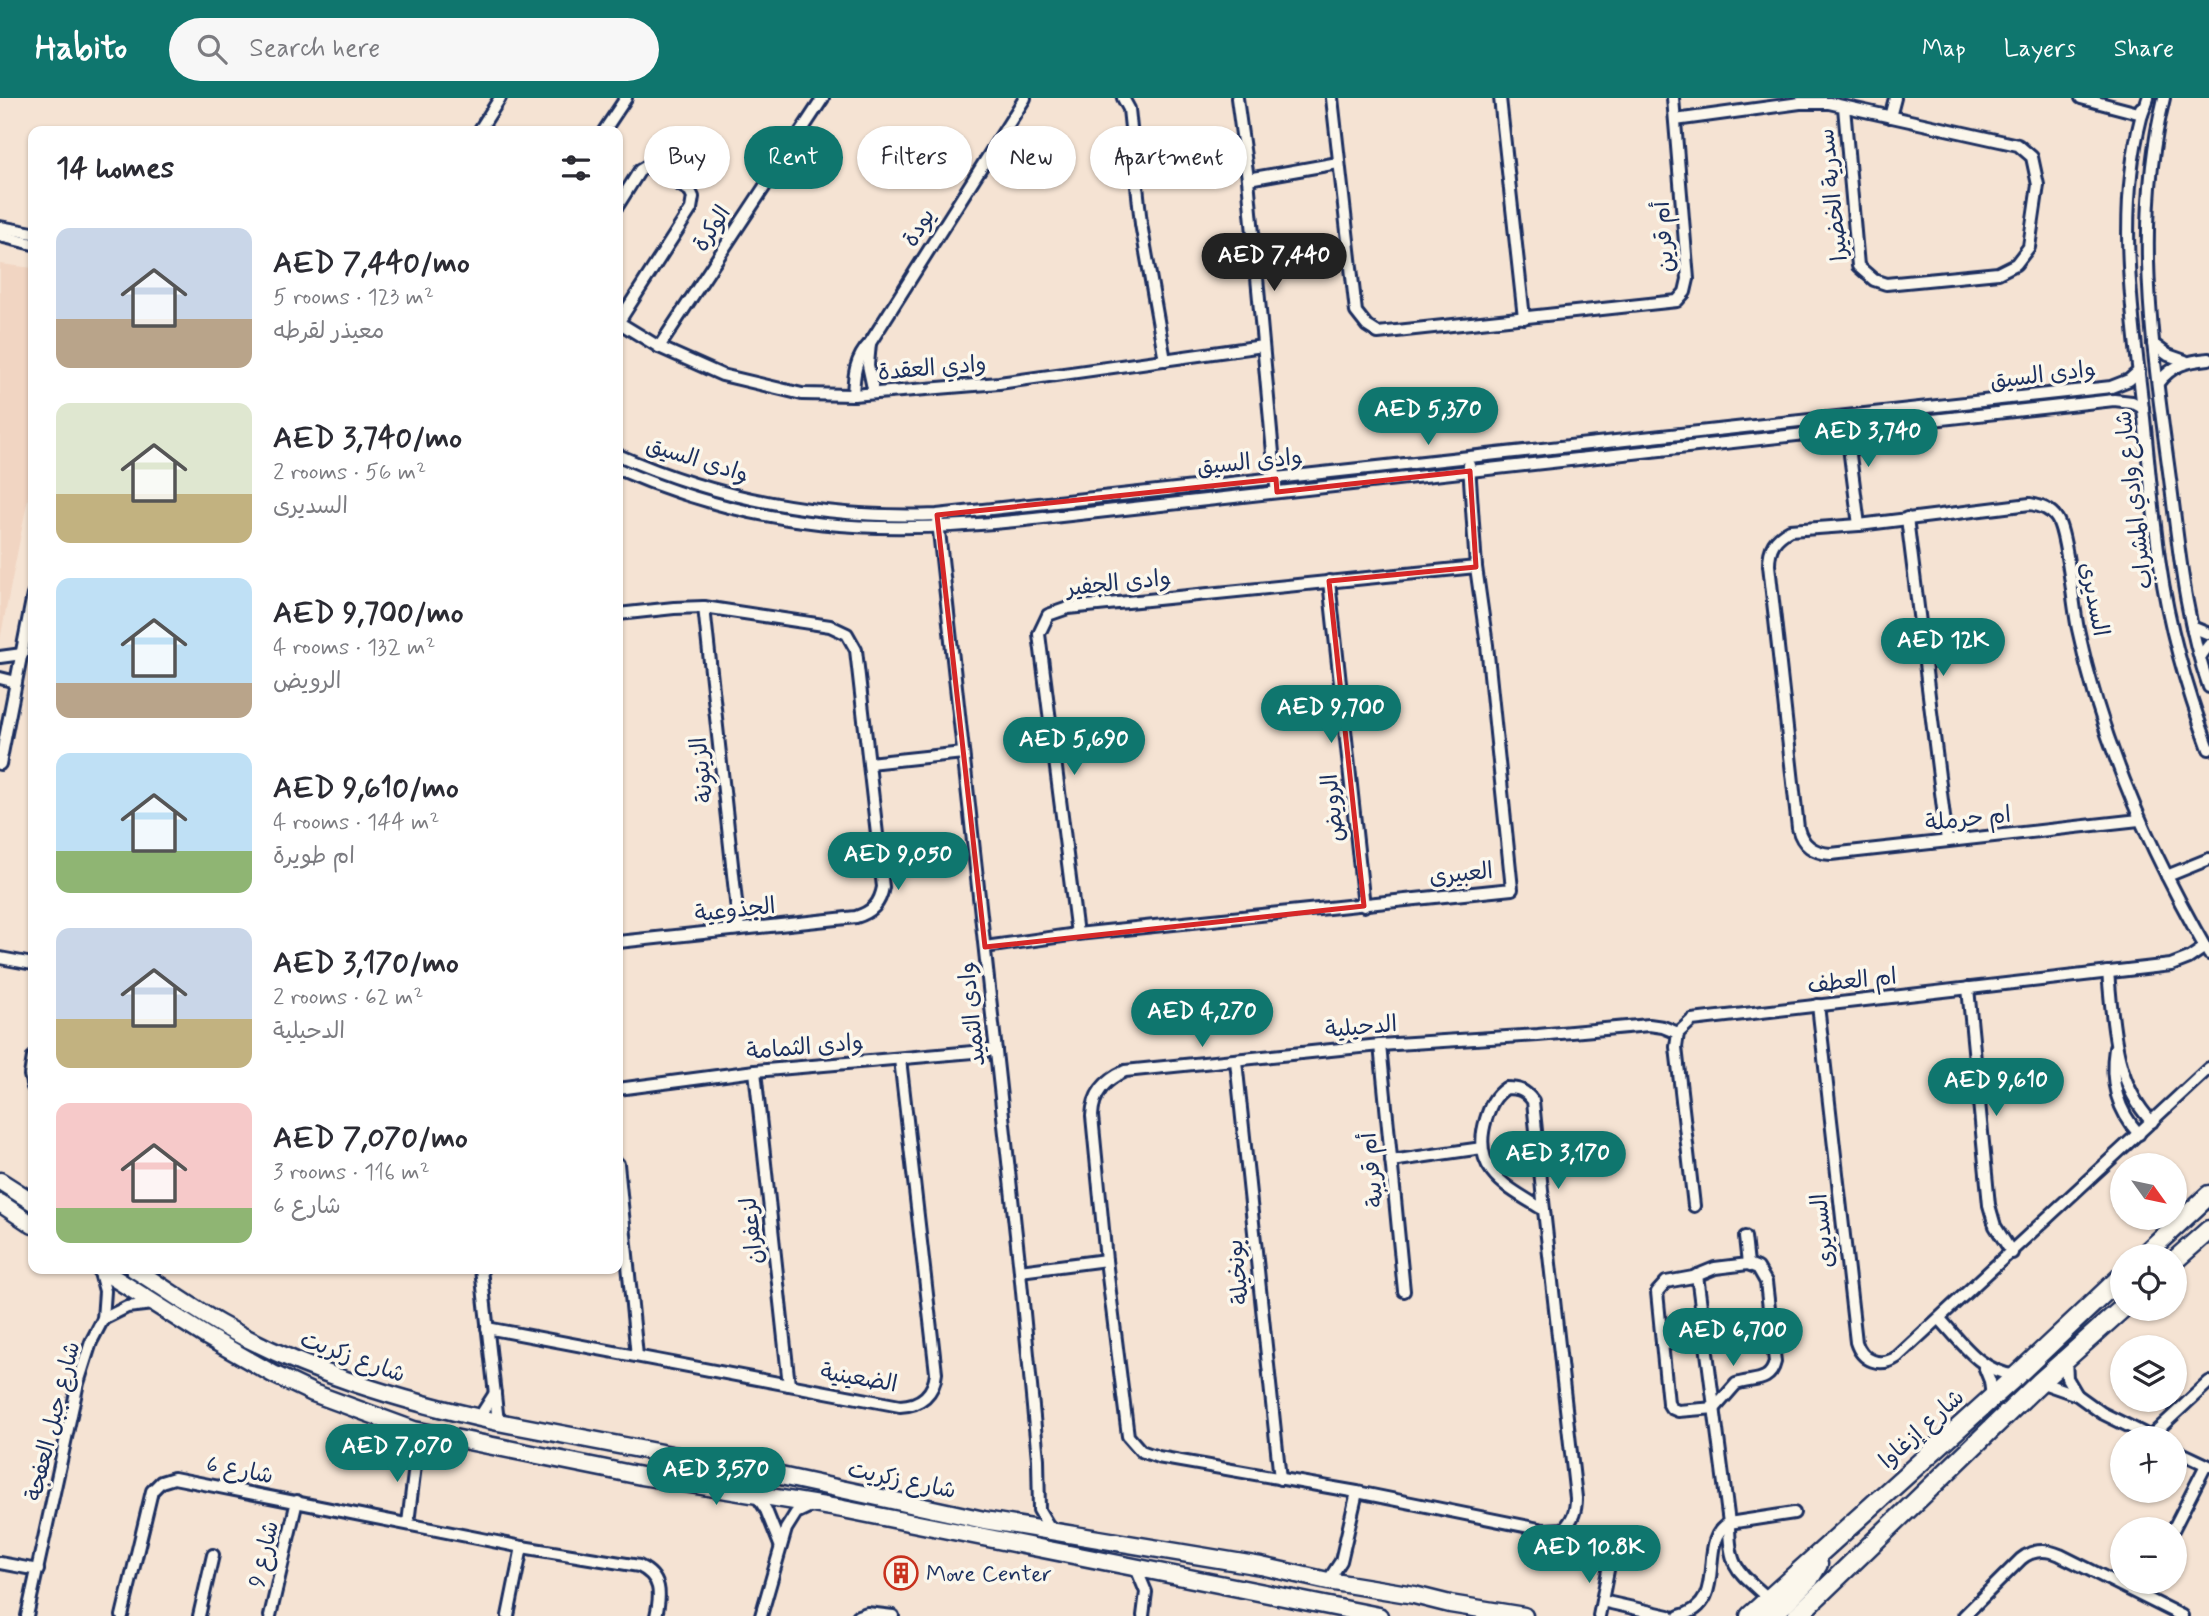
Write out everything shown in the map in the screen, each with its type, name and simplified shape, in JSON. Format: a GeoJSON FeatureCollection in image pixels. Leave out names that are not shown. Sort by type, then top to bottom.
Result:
{"type":"FeatureCollection","features":[{"type":"Feature","properties":{"kind":"main road"},"geometry":{"type":"LineString","coordinates":[[0,1181],[28,1199]]}},
{"type":"Feature","properties":{"kind":"main road"},"geometry":{"type":"LineString","coordinates":[[2156,1244],[2209,1195]]}},
{"type":"Feature","properties":{"kind":"main road"},"geometry":{"type":"LineString","coordinates":[[0,1203],[28,1222]]}},
{"type":"Feature","properties":{"kind":"main road"},"geometry":{"type":"LineString","coordinates":[[2187,1249],[2209,1230]]}},
{"type":"Feature","properties":{"kind":"main road","name":"شارع زكريت"},"geometry":{"type":"LineString","coordinates":[[108,1274],[223,1346],[293,1384],[421,1431],[641,1476],[843,1509],[1379,1616]]}},
{"type":"Feature","properties":{"kind":"main road","name":"شارع زكريت"},"geometry":{"type":"LineString","coordinates":[[142,1274],[221,1324],[344,1381],[479,1418],[776,1475],[1026,1528],[1261,1566],[1328,1581],[1524,1616]]}},
{"type":"Feature","properties":{"kind":"main road","name":"شارع إزغاوا"},"geometry":{"type":"LineString","coordinates":[[1750,1616],[1770,1608],[1825,1548],[2110,1287]]}},
{"type":"Feature","properties":{"kind":"main road"},"geometry":{"type":"LineString","coordinates":[[1797,1616],[2040,1382],[2110,1320]]}},
{"type":"Feature","properties":{"kind":"street"},"geometry":{"type":"LineString","coordinates":[[482,126],[500,98]]}},
{"type":"Feature","properties":{"kind":"street"},"geometry":{"type":"LineString","coordinates":[[607,126],[626,98]]}},
{"type":"Feature","properties":{"kind":"street","name":"الوكرة"},"geometry":{"type":"LineString","coordinates":[[659,346],[822,98]]}},
{"type":"Feature","properties":{"kind":"street","name":"يودة"},"geometry":{"type":"LineString","coordinates":[[853,395],[855,367],[861,354],[1025,98]]}},
{"type":"Feature","properties":{"kind":"street"},"geometry":{"type":"LineString","coordinates":[[1123,98],[1129,110],[1141,224],[1165,360]]}},
{"type":"Feature","properties":{"kind":"street"},"geometry":{"type":"LineString","coordinates":[[1237,98],[1248,179],[1277,492]]}},
{"type":"Feature","properties":{"kind":"street","name":"أم قرين"},"geometry":{"type":"LineString","coordinates":[[1332,98],[1356,312],[1367,326],[1378,333],[1677,302],[1685,292],[1688,279],[1673,98]]}},
{"type":"Feature","properties":{"kind":"street"},"geometry":{"type":"LineString","coordinates":[[1500,98],[1524,318]]}},
{"type":"Feature","properties":{"kind":"street"},"geometry":{"type":"LineString","coordinates":[[1890,117],[1895,98]]}},
{"type":"Feature","properties":{"kind":"street"},"geometry":{"type":"LineString","coordinates":[[2081,98],[2102,101],[2141,114]]}},
{"type":"Feature","properties":{"kind":"street","name":"شارع وادي المشراب"},"geometry":{"type":"LineString","coordinates":[[2142,98],[2131,171],[2128,231],[2128,261],[2138,371],[2160,565],[2188,687],[2209,749]]}},
{"type":"Feature","properties":{"kind":"street","name":"شارع وادي المشراب"},"geometry":{"type":"LineString","coordinates":[[2141,114],[2148,98]]}},
{"type":"Feature","properties":{"kind":"street","name":"شارع وادي المشراب"},"geometry":{"type":"LineString","coordinates":[[2164,98],[2151,184],[2148,251],[2154,344],[2182,579],[2209,687]]}},
{"type":"Feature","properties":{"kind":"street"},"geometry":{"type":"LineString","coordinates":[[2158,132],[2171,98]]}},
{"type":"Feature","properties":{"kind":"street","name":"سدرية الخضيرا"},"geometry":{"type":"LineString","coordinates":[[1675,120],[1801,101],[1829,103],[2018,145],[2032,157],[2038,186],[2029,247],[2016,264],[1998,273],[1886,284],[1874,280],[1858,266],[1844,107]]}},
{"type":"Feature","properties":{"kind":"street"},"geometry":{"type":"LineString","coordinates":[[1248,179],[1338,163]]}},
{"type":"Feature","properties":{"kind":"street"},"geometry":{"type":"LineString","coordinates":[[623,197],[640,170],[645,167],[657,170],[690,191],[693,197],[691,209],[623,314]]}},
{"type":"Feature","properties":{"kind":"street"},"geometry":{"type":"LineString","coordinates":[[0,227],[28,232]]}},
{"type":"Feature","properties":{"kind":"street"},"geometry":{"type":"LineString","coordinates":[[0,236],[28,243]]}},
{"type":"Feature","properties":{"kind":"street","name":"وادي العقدة"},"geometry":{"type":"LineString","coordinates":[[623,325],[659,346],[722,374],[802,394],[853,395],[999,383],[1263,346]]}},
{"type":"Feature","properties":{"kind":"street"},"geometry":{"type":"LineString","coordinates":[[870,343],[868,365],[874,393]]}},
{"type":"Feature","properties":{"kind":"street"},"geometry":{"type":"LineString","coordinates":[[2154,344],[2168,355],[2185,362]]}},
{"type":"Feature","properties":{"kind":"street"},"geometry":{"type":"LineString","coordinates":[[2158,383],[2170,370],[2185,362],[2209,359]]}},
{"type":"Feature","properties":{"kind":"street","name":"وادى السيق"},"geometry":{"type":"LineString","coordinates":[[623,457],[710,490],[774,504],[854,514],[937,515],[2111,387],[2129,380],[2138,371]]}},
{"type":"Feature","properties":{"kind":"street","name":"وادى السيق"},"geometry":{"type":"LineString","coordinates":[[623,471],[688,496],[762,516],[850,527],[939,528],[2114,400],[2132,402],[2143,408]]}},
{"type":"Feature","properties":{"kind":"street"},"geometry":{"type":"LineString","coordinates":[[1846,417],[1859,525]]}},
{"type":"Feature","properties":{"kind":"street","name":"العبيرى"},"geometry":{"type":"LineString","coordinates":[[985,947],[1077,934],[1512,889],[1487,645],[1476,567],[1468,459]]}},
{"type":"Feature","properties":{"kind":"street","name":"السديرى"},"geometry":{"type":"LineString","coordinates":[[1805,843],[1798,828],[1769,554],[1773,543],[1780,535],[1790,530],[1859,525],[2030,503],[2040,505],[2056,517],[2061,526],[2071,594],[2087,668],[2139,820],[2207,950]]}},
{"type":"Feature","properties":{"kind":"street","name":"وادى الثميد"},"geometry":{"type":"LineString","coordinates":[[937,515],[1020,1271],[1038,1459],[1039,1510]]}},
{"type":"Feature","properties":{"kind":"street"},"geometry":{"type":"LineString","coordinates":[[1907,518],[1947,841]]}},
{"type":"Feature","properties":{"kind":"street","name":"وادى الجفير"},"geometry":{"type":"LineString","coordinates":[[1077,934],[1039,635],[1048,615],[1069,608],[1476,567]]}},
{"type":"Feature","properties":{"kind":"street","name":"الرويض"},"geometry":{"type":"LineString","coordinates":[[1329,581],[1364,906]]}},
{"type":"Feature","properties":{"kind":"street","name":"الجذوعية"},"geometry":{"type":"LineString","coordinates":[[623,613],[674,607],[704,607],[830,626],[847,634],[856,650],[883,887],[878,904],[872,910],[856,917],[623,941]]}},
{"type":"Feature","properties":{"kind":"street","name":"الزيتونة"},"geometry":{"type":"LineString","coordinates":[[704,607],[739,929]]}},
{"type":"Feature","properties":{"kind":"street"},"geometry":{"type":"LineString","coordinates":[[0,764],[28,622]]}},
{"type":"Feature","properties":{"kind":"street"},"geometry":{"type":"LineString","coordinates":[[2192,627],[2209,634]]}},
{"type":"Feature","properties":{"kind":"street"},"geometry":{"type":"LineString","coordinates":[[2200,657],[2209,645]]}},
{"type":"Feature","properties":{"kind":"street"},"geometry":{"type":"LineString","coordinates":[[0,657],[22,654]]}},
{"type":"Feature","properties":{"kind":"street"},"geometry":{"type":"LineString","coordinates":[[0,678],[16,682]]}},
{"type":"Feature","properties":{"kind":"street"},"geometry":{"type":"LineString","coordinates":[[869,763],[963,753]]}},
{"type":"Feature","properties":{"kind":"street","name":"ام حرملة"},"geometry":{"type":"LineString","coordinates":[[1805,843],[1816,852],[1826,854],[2139,820]]}},
{"type":"Feature","properties":{"kind":"street"},"geometry":{"type":"LineString","coordinates":[[2167,876],[2209,859]]}},
{"type":"Feature","properties":{"kind":"street","name":"ام العطف"},"geometry":{"type":"LineString","coordinates":[[1678,1033],[1687,1023],[1698,1018],[2171,965],[2207,950]]}},
{"type":"Feature","properties":{"kind":"street"},"geometry":{"type":"LineString","coordinates":[[0,958],[28,963]]}},
{"type":"Feature","properties":{"kind":"street"},"geometry":{"type":"LineString","coordinates":[[2108,972],[2116,1045],[2131,1094],[2152,1122]]}},
{"type":"Feature","properties":{"kind":"street"},"geometry":{"type":"LineString","coordinates":[[1968,988],[1989,1205],[2000,1236],[2012,1253]]}},
{"type":"Feature","properties":{"kind":"street","name":"السديرى"},"geometry":{"type":"LineString","coordinates":[[1818,1005],[1858,1348],[1869,1360],[1882,1363],[1890,1362],[1940,1319],[2209,1068]]}},
{"type":"Feature","properties":{"kind":"street","name":"الدحيلية"},"geometry":{"type":"LineString","coordinates":[[1482,1148],[1484,1125],[1497,1094],[1506,1088],[1527,1092],[1533,1101],[1576,1498],[1572,1521],[1564,1529],[1544,1530],[1357,1492],[1158,1457],[1141,1451],[1134,1444],[1128,1436],[1125,1423],[1091,1116],[1098,1093],[1108,1080],[1125,1072],[1380,1045],[1649,1025],[1678,1033]]}},
{"type":"Feature","properties":{"kind":"street"},"geometry":{"type":"LineString","coordinates":[[1678,1033],[1676,1048],[1694,1206]]}},
{"type":"Feature","properties":{"kind":"street","name":"أم قريبة"},"geometry":{"type":"LineString","coordinates":[[1380,1045],[1404,1291]]}},
{"type":"Feature","properties":{"kind":"street"},"geometry":{"type":"LineString","coordinates":[[2116,1045],[2116,1093],[2123,1112],[2138,1134]]}},
{"type":"Feature","properties":{"kind":"street","name":"وادى الثمامة"},"geometry":{"type":"LineString","coordinates":[[623,1088],[755,1071],[996,1050]]}},
{"type":"Feature","properties":{"kind":"street","name":"الضعينية"},"geometry":{"type":"LineString","coordinates":[[486,1328],[900,1406],[918,1403],[925,1398],[935,1382],[936,1373],[900,1059]]}},
{"type":"Feature","properties":{"kind":"street","name":"بونخيلة"},"geometry":{"type":"LineString","coordinates":[[1236,1062],[1280,1479]]}},
{"type":"Feature","properties":{"kind":"street","name":"لزعفران"},"geometry":{"type":"LineString","coordinates":[[755,1071],[789,1385]]}},
{"type":"Feature","properties":{"kind":"street"},"geometry":{"type":"LineString","coordinates":[[1391,1161],[1482,1148],[1484,1159],[1496,1178],[1544,1210]]}},
{"type":"Feature","properties":{"kind":"street"},"geometry":{"type":"LineString","coordinates":[[623,1217],[636,1356]]}},
{"type":"Feature","properties":{"kind":"street"},"geometry":{"type":"LineString","coordinates":[[1745,1237],[1748,1264]]}},
{"type":"Feature","properties":{"kind":"street"},"geometry":{"type":"LineString","coordinates":[[1020,1271],[1106,1260]]}},
{"type":"Feature","properties":{"kind":"street"},"geometry":{"type":"LineString","coordinates":[[1748,1264],[1762,1272],[1766,1282],[1774,1366],[1770,1374],[1762,1380],[1742,1382],[1731,1387],[1715,1408],[1678,1410],[1669,1406],[1657,1292],[1666,1282],[1697,1275],[1715,1268],[1748,1264]]}},
{"type":"Feature","properties":{"kind":"street","name":"شارع جبل العفجة"},"geometry":{"type":"LineString","coordinates":[[27,1616],[78,1383],[103,1319],[106,1291],[101,1274]]}},
{"type":"Feature","properties":{"kind":"street"},"geometry":{"type":"LineString","coordinates":[[481,1274],[498,1422]]}},
{"type":"Feature","properties":{"kind":"street"},"geometry":{"type":"LineString","coordinates":[[1697,1275],[1729,1523],[1729,1551],[1734,1565],[1770,1608]]}},
{"type":"Feature","properties":{"kind":"street","name":"شارع جبل العفجة"},"geometry":{"type":"LineString","coordinates":[[103,1319],[127,1307],[155,1303]]}},
{"type":"Feature","properties":{"kind":"street"},"geometry":{"type":"LineString","coordinates":[[1940,1319],[1984,1366],[1992,1397]]}},
{"type":"Feature","properties":{"kind":"street"},"geometry":{"type":"LineString","coordinates":[[1662,1344],[1706,1340]]}},
{"type":"Feature","properties":{"kind":"street"},"geometry":{"type":"LineString","coordinates":[[2066,1360],[2067,1378],[2077,1395]]}},
{"type":"Feature","properties":{"kind":"street"},"geometry":{"type":"LineString","coordinates":[[1984,1366],[1999,1373],[2016,1376]]}},
{"type":"Feature","properties":{"kind":"street"},"geometry":{"type":"LineString","coordinates":[[2040,1382],[2077,1395],[2102,1413],[2127,1426]]}},
{"type":"Feature","properties":{"kind":"street"},"geometry":{"type":"LineString","coordinates":[[2163,1426],[2209,1382]]}},
{"type":"Feature","properties":{"kind":"street"},"geometry":{"type":"LineString","coordinates":[[479,1418],[495,1393]]}},
{"type":"Feature","properties":{"kind":"street"},"geometry":{"type":"LineString","coordinates":[[408,1523],[421,1431]]}},
{"type":"Feature","properties":{"kind":"street"},"geometry":{"type":"LineString","coordinates":[[2180,1517],[2208,1466],[2187,1456]]}},
{"type":"Feature","properties":{"kind":"street","name":"شارع 6"},"geometry":{"type":"LineString","coordinates":[[122,1616],[152,1492],[161,1482],[174,1478],[522,1547],[639,1566],[647,1570],[658,1583],[660,1591],[656,1616]]}},
{"type":"Feature","properties":{"kind":"street"},"geometry":{"type":"LineString","coordinates":[[1328,1581],[1341,1561],[1357,1492]]}},
{"type":"Feature","properties":{"kind":"street"},"geometry":{"type":"LineString","coordinates":[[757,1496],[766,1510],[780,1545]]}},
{"type":"Feature","properties":{"kind":"street","name":"شارع 9"},"geometry":{"type":"LineString","coordinates":[[272,1616],[297,1501]]}},
{"type":"Feature","properties":{"kind":"street"},"geometry":{"type":"LineString","coordinates":[[761,1616],[786,1529],[796,1513],[813,1505]]}},
{"type":"Feature","properties":{"kind":"street"},"geometry":{"type":"LineString","coordinates":[[1026,1528],[1039,1510],[1054,1531]]}},
{"type":"Feature","properties":{"kind":"street"},"geometry":{"type":"LineString","coordinates":[[1679,1616],[1691,1612],[1703,1601],[1709,1585],[1716,1539],[1722,1528],[1729,1523],[1794,1513]]}},
{"type":"Feature","properties":{"kind":"street"},"geometry":{"type":"LineString","coordinates":[[508,1616],[522,1547]]}},
{"type":"Feature","properties":{"kind":"street"},"geometry":{"type":"LineString","coordinates":[[1964,1616],[2021,1559],[2037,1551],[2055,1553],[2110,1580]]}},
{"type":"Feature","properties":{"kind":"street"},"geometry":{"type":"LineString","coordinates":[[199,1616],[213,1555]]}},
{"type":"Feature","properties":{"kind":"street"},"geometry":{"type":"LineString","coordinates":[[1598,1616],[1611,1560]]}},
{"type":"Feature","properties":{"kind":"street"},"geometry":{"type":"LineString","coordinates":[[1341,1561],[1345,1583]]}},
{"type":"Feature","properties":{"kind":"street"},"geometry":{"type":"LineString","coordinates":[[0,1563],[38,1570]]}},
{"type":"Feature","properties":{"kind":"street"},"geometry":{"type":"LineString","coordinates":[[1136,1568],[1146,1592]]}},
{"type":"Feature","properties":{"kind":"street"},"geometry":{"type":"LineString","coordinates":[[1143,1616],[1146,1592],[1154,1581],[1165,1573]]}},
{"type":"Feature","properties":{"kind":"street"},"geometry":{"type":"LineString","coordinates":[[2139,1594],[2182,1616]]}},
{"type":"Feature","properties":{"kind":"street"},"geometry":{"type":"LineString","coordinates":[[1602,1601],[1669,1616]]}},
{"type":"Feature","properties":{"kind":"street"},"geometry":{"type":"LineString","coordinates":[[858,1616],[867,1613],[893,1616]]}},
{"type":"Feature","properties":{"kind":"highlighted area"},"geometry":{"type":"Polygon","coordinates":[[[1470,471],[1476,567],[1329,581],[1364,906],[985,947],[937,515],[1276,479],[1277,492],[1470,471]]]}},
{"type":"Feature","properties":{"kind":"shaded area"},"geometry":{"type":"Polygon","coordinates":[[[0,264],[28,267],[28,498],[0,640],[0,264]]]}},
{"type":"Feature","properties":{"kind":"place","name":"Move Center"},"geometry":{"type":"Point","coordinates":[901,1573]}}]}
